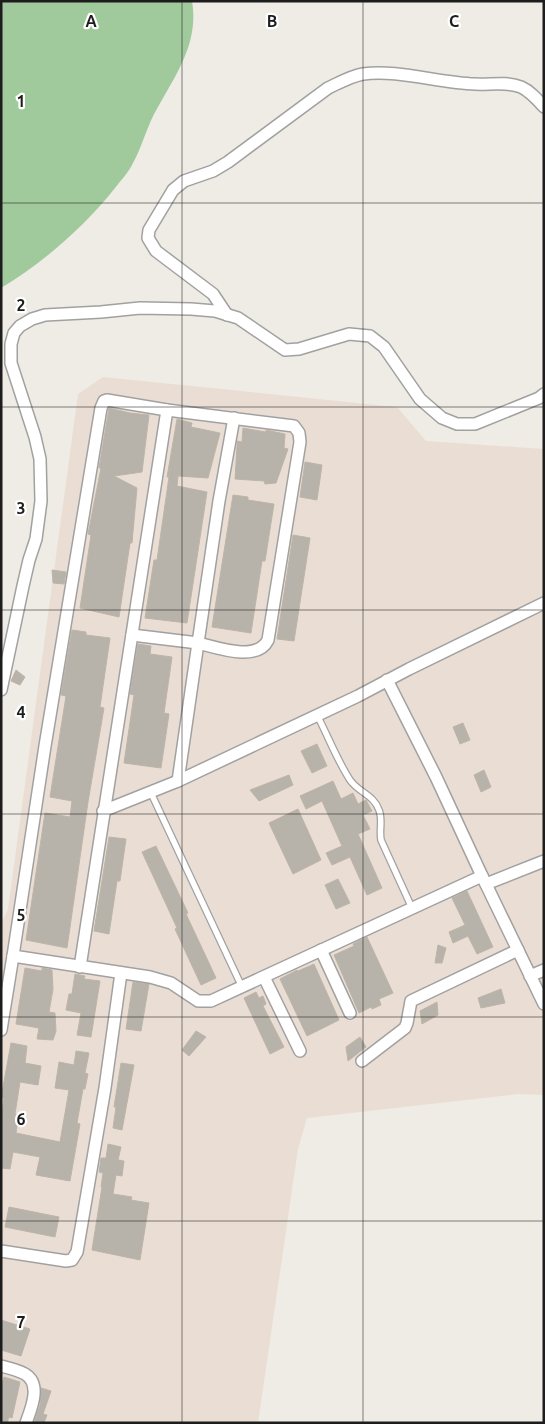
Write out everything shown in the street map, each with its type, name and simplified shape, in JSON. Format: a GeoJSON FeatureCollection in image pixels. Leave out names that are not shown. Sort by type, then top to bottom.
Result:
{"type":"FeatureCollection","features":[{"type":"Feature","properties":{"kind":"street"},"geometry":{"type":"LineString","coordinates":[[227,315],[212,294],[156,251],[148,238],[149,230],[158,214],[178,185],[214,171],[245,151],[328,88],[362,74],[394,74],[476,84],[505,83],[521,87],[533,95],[544,107]]}},
{"type":"Feature","properties":{"kind":"street"},"geometry":{"type":"LineString","coordinates":[[1,690],[23,586],[36,539],[41,501],[40,459],[35,437],[11,363],[11,344],[14,333],[20,326],[32,318],[44,315],[140,308],[215,311],[246,322],[285,350],[299,349],[349,334],[370,336],[384,347],[420,399],[442,418],[457,424],[474,424],[543,396]]}},
{"type":"Feature","properties":{"kind":"street"},"geometry":{"type":"LineString","coordinates":[[1,1030],[44,746],[101,408],[104,401],[110,400],[167,410],[294,426],[299,433],[300,442],[268,640],[262,648],[255,652],[230,651],[198,643],[132,635]]}},
{"type":"Feature","properties":{"kind":"street"},"geometry":{"type":"LineString","coordinates":[[80,967],[167,410]]}},
{"type":"Feature","properties":{"kind":"street"},"geometry":{"type":"LineString","coordinates":[[178,781],[219,501],[234,418]]}},
{"type":"Feature","properties":{"kind":"street"},"geometry":{"type":"LineString","coordinates":[[103,811],[178,781],[544,603]]}},
{"type":"Feature","properties":{"kind":"street"},"geometry":{"type":"LineString","coordinates":[[387,680],[436,777],[544,1004]]}},
{"type":"Feature","properties":{"kind":"street"},"geometry":{"type":"LineString","coordinates":[[13,956],[150,977],[166,982],[198,1001],[211,1001],[412,908],[484,880],[544,861]]}},
{"type":"Feature","properties":{"kind":"street"},"geometry":{"type":"LineString","coordinates":[[321,950],[350,1013]]}},
{"type":"Feature","properties":{"kind":"street"},"geometry":{"type":"LineString","coordinates":[[362,1061],[404,1028],[407,1023],[411,1001],[518,950]]}},
{"type":"Feature","properties":{"kind":"street"},"geometry":{"type":"LineString","coordinates":[[530,976],[544,970]]}},
{"type":"Feature","properties":{"kind":"street"},"geometry":{"type":"LineString","coordinates":[[1,1251],[66,1261],[72,1260],[77,1252],[105,1088],[121,973]]}},
{"type":"Feature","properties":{"kind":"street"},"geometry":{"type":"LineString","coordinates":[[264,976],[300,1051]]}},
{"type":"Feature","properties":{"kind":"street"},"geometry":{"type":"LineString","coordinates":[[1,1366],[27,1375],[32,1382],[34,1388],[33,1398],[26,1423]]}},
{"type":"Feature","properties":{"kind":"lane"},"geometry":{"type":"LineString","coordinates":[[317,714],[350,780],[378,806],[381,816],[379,831],[381,840],[412,908]]}},
{"type":"Feature","properties":{"kind":"lane"},"geometry":{"type":"LineString","coordinates":[[151,793],[242,987]]}},
{"type":"Feature","properties":{"kind":"shaded area"},"geometry":{"type":"Polygon","coordinates":[[[103,377],[397,407],[426,441],[544,449],[544,1095],[518,1094],[307,1118],[298,1149],[258,1423],[1,1423],[1,924],[8,909],[78,394],[103,377]]]}},
{"type":"Feature","properties":{"kind":"green space"},"geometry":{"type":"Polygon","coordinates":[[[1,1],[192,1],[193,16],[192,30],[185,57],[154,114],[127,173],[103,202],[63,243],[33,267],[1,288],[1,1]]]}},
{"type":"Feature","properties":{"kind":"building"},"geometry":{"type":"Polygon","coordinates":[[[109,408],[149,415],[142,472],[114,476],[137,488],[132,543],[130,543],[119,617],[80,608],[91,535],[88,534],[101,468],[99,468],[109,408]]]}},
{"type":"Feature","properties":{"kind":"building"},"geometry":{"type":"Polygon","coordinates":[[[177,419],[192,423],[191,427],[220,433],[208,478],[178,476],[177,486],[207,492],[187,623],[145,618],[154,560],[157,560],[169,477],[167,477],[177,419]]]}},
{"type":"Feature","properties":{"kind":"building"},"geometry":{"type":"Polygon","coordinates":[[[243,428],[285,434],[284,448],[288,449],[276,483],[265,484],[264,481],[235,479],[237,441],[242,442],[243,428]]]}},
{"type":"Feature","properties":{"kind":"building"},"geometry":{"type":"Polygon","coordinates":[[[305,462],[322,465],[317,500],[300,497],[305,462]]]}},
{"type":"Feature","properties":{"kind":"building"},"geometry":{"type":"Polygon","coordinates":[[[233,495],[248,497],[248,500],[274,504],[265,561],[262,561],[251,633],[212,627],[233,495]]]}},
{"type":"Feature","properties":{"kind":"building"},"geometry":{"type":"Polygon","coordinates":[[[293,535],[310,538],[294,641],[277,639],[293,535]]]}},
{"type":"Feature","properties":{"kind":"building"},"geometry":{"type":"Polygon","coordinates":[[[52,570],[66,572],[64,584],[53,583],[52,570]]]}},
{"type":"Feature","properties":{"kind":"building"},"geometry":{"type":"Polygon","coordinates":[[[72,630],[86,632],[86,635],[110,638],[100,707],[104,708],[67,948],[26,940],[45,813],[70,817],[72,801],[50,797],[66,696],[61,695],[72,630]]]}},
{"type":"Feature","properties":{"kind":"building"},"geometry":{"type":"Polygon","coordinates":[[[138,644],[151,646],[150,654],[172,657],[164,713],[169,714],[161,768],[124,763],[134,695],[130,694],[138,644]]]}},
{"type":"Feature","properties":{"kind":"building"},"geometry":{"type":"Polygon","coordinates":[[[16,670],[25,677],[20,685],[11,681],[16,670]]]}},
{"type":"Feature","properties":{"kind":"building"},"geometry":{"type":"Polygon","coordinates":[[[463,723],[470,740],[460,744],[453,727],[463,723]]]}},
{"type":"Feature","properties":{"kind":"building"},"geometry":{"type":"Polygon","coordinates":[[[317,744],[327,766],[312,773],[301,751],[317,744]]]}},
{"type":"Feature","properties":{"kind":"building"},"geometry":{"type":"Polygon","coordinates":[[[484,770],[491,787],[481,792],[474,775],[484,770]]]}},
{"type":"Feature","properties":{"kind":"building"},"geometry":{"type":"Polygon","coordinates":[[[289,775],[293,785],[259,801],[250,790],[289,775]]]}},
{"type":"Feature","properties":{"kind":"building"},"geometry":{"type":"Polygon","coordinates":[[[333,781],[341,799],[353,793],[358,804],[366,800],[372,811],[363,815],[370,829],[358,834],[382,888],[367,895],[350,857],[332,865],[326,853],[342,846],[322,801],[306,809],[300,796],[333,781]]]}},
{"type":"Feature","properties":{"kind":"building"},"geometry":{"type":"Polygon","coordinates":[[[298,809],[321,860],[293,874],[269,823],[298,809]]]}},
{"type":"Feature","properties":{"kind":"building"},"geometry":{"type":"Polygon","coordinates":[[[109,837],[126,839],[109,934],[94,931],[109,837]]]}},
{"type":"Feature","properties":{"kind":"building"},"geometry":{"type":"Polygon","coordinates":[[[156,846],[216,978],[201,985],[142,852],[156,846]]]}},
{"type":"Feature","properties":{"kind":"building"},"geometry":{"type":"Polygon","coordinates":[[[338,879],[350,903],[336,909],[325,885],[338,879]]]}},
{"type":"Feature","properties":{"kind":"building"},"geometry":{"type":"Polygon","coordinates":[[[467,891],[493,947],[477,954],[468,936],[453,943],[449,932],[465,925],[452,898],[467,891]]]}},
{"type":"Feature","properties":{"kind":"building"},"geometry":{"type":"Polygon","coordinates":[[[367,937],[393,993],[379,999],[381,1005],[372,1009],[371,1007],[359,1013],[334,955],[354,946],[353,944],[367,937]]]}},
{"type":"Feature","properties":{"kind":"building"},"geometry":{"type":"Polygon","coordinates":[[[438,945],[446,948],[442,963],[435,963],[438,945]]]}},
{"type":"Feature","properties":{"kind":"building"},"geometry":{"type":"Polygon","coordinates":[[[314,964],[339,1020],[307,1036],[280,979],[314,964]]]}},
{"type":"Feature","properties":{"kind":"building"},"geometry":{"type":"Polygon","coordinates":[[[25,968],[42,971],[42,968],[52,970],[53,989],[49,1012],[55,1013],[56,1031],[53,1040],[37,1039],[39,1028],[16,1024],[25,968]]]}},
{"type":"Feature","properties":{"kind":"building"},"geometry":{"type":"Polygon","coordinates":[[[75,974],[85,976],[84,979],[100,981],[91,1037],[77,1035],[81,1013],[66,1010],[69,994],[72,994],[75,974]]]}},
{"type":"Feature","properties":{"kind":"building"},"geometry":{"type":"Polygon","coordinates":[[[133,982],[149,984],[141,1031],[126,1029],[133,982]]]}},
{"type":"Feature","properties":{"kind":"building"},"geometry":{"type":"Polygon","coordinates":[[[501,989],[505,1003],[481,1008],[478,998],[501,989]]]}},
{"type":"Feature","properties":{"kind":"building"},"geometry":{"type":"Polygon","coordinates":[[[256,992],[259,998],[263,996],[266,1004],[263,1006],[284,1047],[270,1054],[244,998],[256,992]]]}},
{"type":"Feature","properties":{"kind":"building"},"geometry":{"type":"Polygon","coordinates":[[[437,1002],[438,1015],[422,1024],[420,1011],[437,1002]]]}},
{"type":"Feature","properties":{"kind":"building"},"geometry":{"type":"Polygon","coordinates":[[[196,1031],[206,1037],[189,1056],[182,1050],[196,1031]]]}},
{"type":"Feature","properties":{"kind":"building"},"geometry":{"type":"Polygon","coordinates":[[[360,1037],[366,1047],[348,1061],[346,1047],[360,1037]]]}},
{"type":"Feature","properties":{"kind":"building"},"geometry":{"type":"Polygon","coordinates":[[[11,1043],[27,1046],[25,1063],[41,1066],[38,1085],[20,1082],[15,1114],[19,1115],[16,1133],[60,1142],[69,1090],[55,1088],[59,1062],[74,1065],[76,1051],[89,1053],[85,1073],[88,1074],[85,1089],[83,1089],[77,1123],[80,1124],[70,1181],[36,1175],[40,1157],[13,1152],[10,1169],[1,1168],[1,1117],[4,1098],[1,1098],[11,1043]]]}},
{"type":"Feature","properties":{"kind":"building"},"geometry":{"type":"Polygon","coordinates":[[[121,1063],[134,1065],[122,1130],[113,1128],[116,1107],[114,1107],[121,1063]]]}},
{"type":"Feature","properties":{"kind":"building"},"geometry":{"type":"Polygon","coordinates":[[[108,1144],[121,1147],[118,1160],[124,1161],[122,1176],[116,1175],[113,1194],[132,1197],[131,1200],[149,1203],[140,1260],[92,1250],[102,1187],[103,1173],[99,1172],[101,1158],[106,1158],[108,1144]]]}},
{"type":"Feature","properties":{"kind":"building"},"geometry":{"type":"Polygon","coordinates":[[[9,1207],[59,1217],[55,1237],[5,1227],[9,1207]]]}},
{"type":"Feature","properties":{"kind":"building"},"geometry":{"type":"Polygon","coordinates":[[[1,1320],[30,1329],[21,1356],[1,1350],[1,1320]]]}},
{"type":"Feature","properties":{"kind":"building"},"geometry":{"type":"Polygon","coordinates":[[[4,1377],[20,1382],[12,1418],[9,1417],[7,1423],[1,1423],[1,1387],[4,1377]]]}},
{"type":"Feature","properties":{"kind":"building"},"geometry":{"type":"Polygon","coordinates":[[[41,1388],[51,1391],[43,1414],[47,1415],[44,1423],[34,1423],[40,1405],[41,1388]]]}}]}
